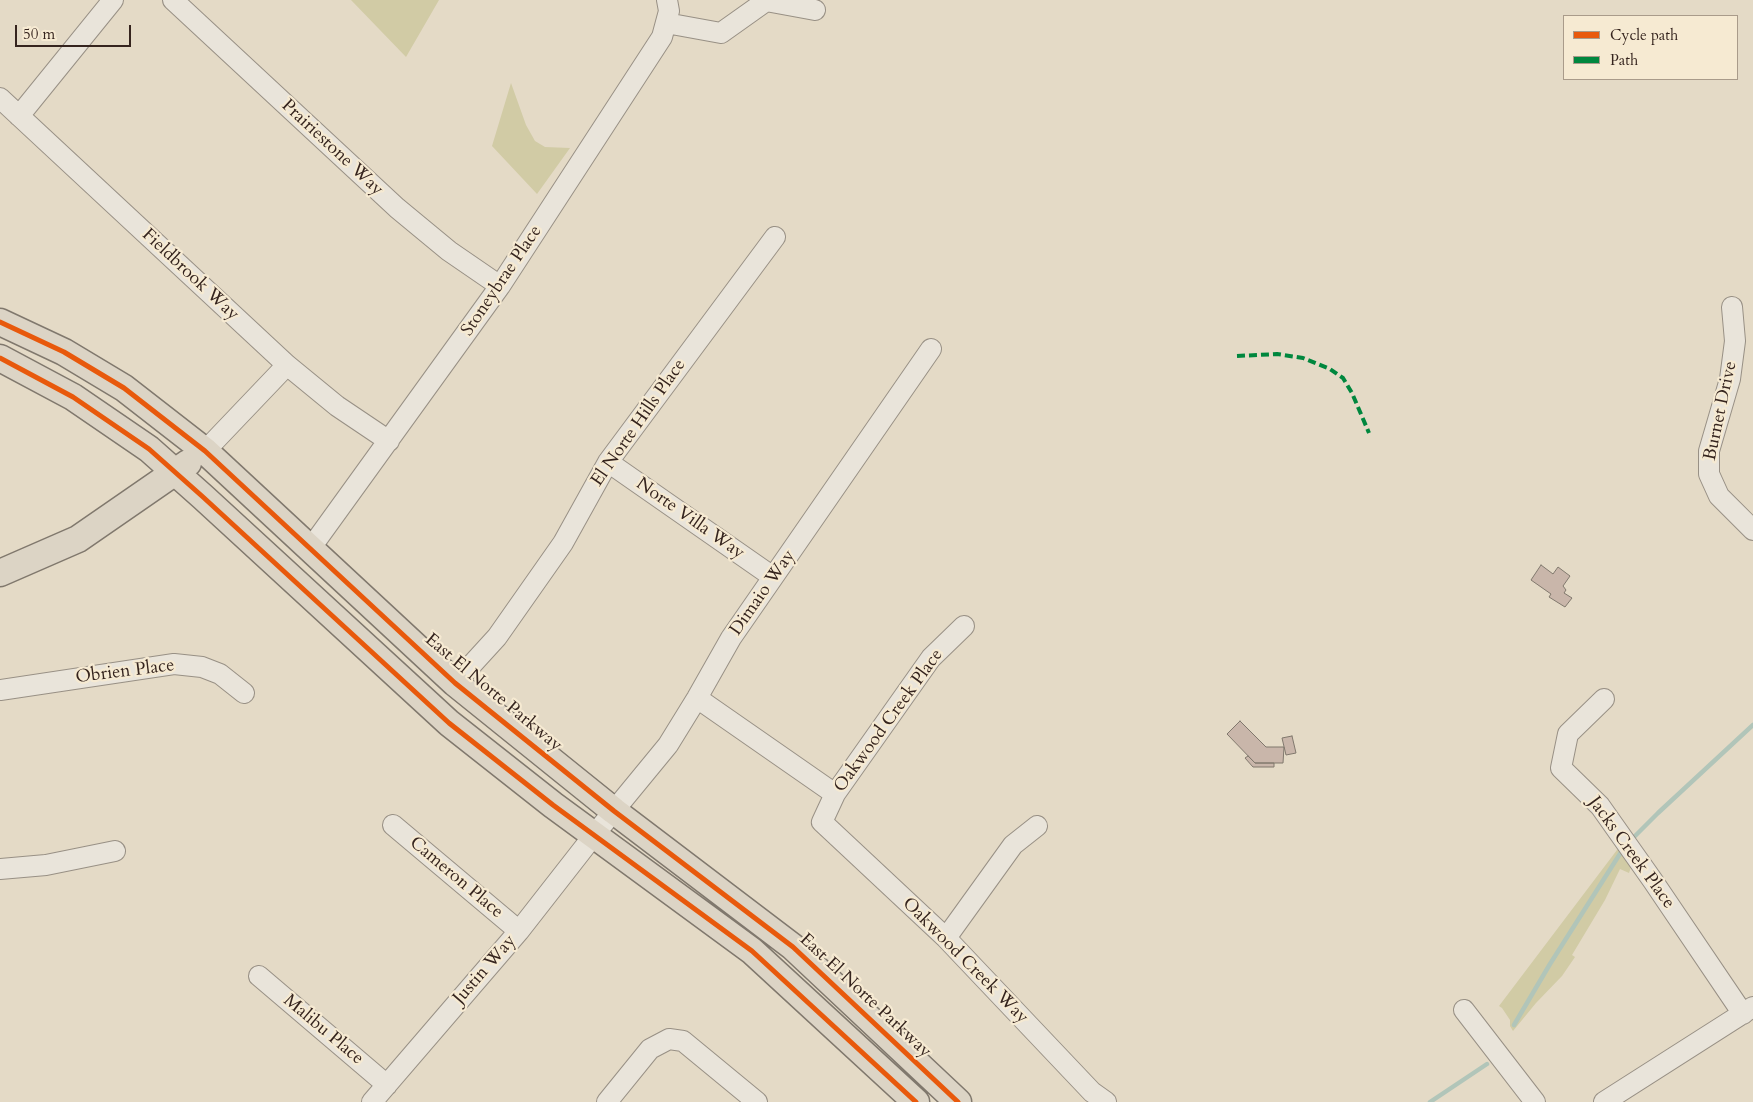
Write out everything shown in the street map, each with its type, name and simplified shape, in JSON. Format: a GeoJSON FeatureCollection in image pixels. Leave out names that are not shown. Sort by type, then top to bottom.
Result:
{"type":"FeatureCollection","features":[{"type":"Feature","properties":{"kind":"main road","name":"East El Norte Parkway"},"geometry":{"type":"LineString","coordinates":[[0,322],[64,352],[124,388],[205,451],[455,683],[614,811],[792,947],[958,1102]]}},
{"type":"Feature","properties":{"kind":"main road"},"geometry":{"type":"LineString","coordinates":[[0,358],[73,397],[131,436],[175,472],[449,722],[502,766],[752,952],[916,1102]]}},
{"type":"Feature","properties":{"kind":"main road"},"geometry":{"type":"LineString","coordinates":[[0,573],[78,539],[205,451]]}},
{"type":"Feature","properties":{"kind":"street"},"geometry":{"type":"LineString","coordinates":[[20,116],[113,0]]}},
{"type":"Feature","properties":{"kind":"street","name":"Prairiestone Way"},"geometry":{"type":"LineString","coordinates":[[173,0],[397,208],[449,251],[500,286]]}},
{"type":"Feature","properties":{"kind":"street","name":"Stoneybrae Place"},"geometry":{"type":"LineString","coordinates":[[310,548],[500,286],[662,37],[669,11],[668,0]]}},
{"type":"Feature","properties":{"kind":"street"},"geometry":{"type":"LineString","coordinates":[[666,23],[722,32],[766,0],[815,10]]}},
{"type":"Feature","properties":{"kind":"street","name":"Fieldbrook Way"},"geometry":{"type":"LineString","coordinates":[[0,98],[286,366],[337,406],[389,441]]}},
{"type":"Feature","properties":{"kind":"street","name":"El Norte Hills Place"},"geometry":{"type":"LineString","coordinates":[[455,683],[497,637],[563,543],[608,462],[775,237]]}},
{"type":"Feature","properties":{"kind":"street","name":"Burnet Drive"},"geometry":{"type":"LineString","coordinates":[[1732,307],[1735,341],[1730,380],[1710,451],[1709,474],[1718,496],[1753,530]]}},
{"type":"Feature","properties":{"kind":"street","name":"Dimaio Way"},"geometry":{"type":"LineString","coordinates":[[594,835],[668,745],[731,638],[931,350]]}},
{"type":"Feature","properties":{"kind":"street"},"geometry":{"type":"LineString","coordinates":[[205,451],[286,366]]}},
{"type":"Feature","properties":{"kind":"street","name":"Norte Villa Way"},"geometry":{"type":"LineString","coordinates":[[608,462],[773,577]]}},
{"type":"Feature","properties":{"kind":"street","name":"Oakwood Creek Place"},"geometry":{"type":"LineString","coordinates":[[822,822],[835,794],[931,658],[964,626]]}},
{"type":"Feature","properties":{"kind":"street","name":"Obrien Place"},"geometry":{"type":"LineString","coordinates":[[0,690],[174,664],[202,667],[220,674],[244,693]]}},
{"type":"Feature","properties":{"kind":"street"},"geometry":{"type":"LineString","coordinates":[[697,698],[835,794]]}},
{"type":"Feature","properties":{"kind":"street","name":"Jacks Creek Place"},"geometry":{"type":"LineString","coordinates":[[1604,699],[1568,734],[1561,768],[1600,806],[1748,1010]]}},
{"type":"Feature","properties":{"kind":"street","name":"Oakwood Creek Way"},"geometry":{"type":"LineString","coordinates":[[822,822],[946,938],[1094,1099]]}},
{"type":"Feature","properties":{"kind":"street","name":"Cameron Place"},"geometry":{"type":"LineString","coordinates":[[393,825],[519,931]]}},
{"type":"Feature","properties":{"kind":"street"},"geometry":{"type":"LineString","coordinates":[[946,938],[1013,845],[1037,826]]}},
{"type":"Feature","properties":{"kind":"street","name":"Justin Way"},"geometry":{"type":"LineString","coordinates":[[372,1102],[519,931],[594,835]]}},
{"type":"Feature","properties":{"kind":"street"},"geometry":{"type":"LineString","coordinates":[[0,869],[46,865],[115,851]]}},
{"type":"Feature","properties":{"kind":"street","name":"Malibu Place"},"geometry":{"type":"LineString","coordinates":[[259,976],[387,1085]]}},
{"type":"Feature","properties":{"kind":"street"},"geometry":{"type":"LineString","coordinates":[[1464,1010],[1535,1102]]}},
{"type":"Feature","properties":{"kind":"street"},"geometry":{"type":"LineString","coordinates":[[1604,1102],[1748,1010]]}},
{"type":"Feature","properties":{"kind":"street"},"geometry":{"type":"LineString","coordinates":[[607,1102],[650,1049],[670,1040],[683,1041],[757,1102]]}},
{"type":"Feature","properties":{"kind":"shaded area"},"geometry":{"type":"Polygon","coordinates":[[[351,0],[439,0],[406,57],[351,0]]]}},
{"type":"Feature","properties":{"kind":"shaded area"},"geometry":{"type":"Polygon","coordinates":[[[511,83],[526,125],[535,141],[545,147],[570,148],[537,194],[492,146],[511,83]]]}},
{"type":"Feature","properties":{"kind":"shaded area"},"geometry":{"type":"Polygon","coordinates":[[[1623,842],[1631,867],[1629,873],[1620,869],[1605,900],[1572,955],[1575,957],[1562,976],[1513,1031],[1510,1026],[1510,1020],[1499,1006],[1623,842]]]}},
{"type":"Feature","properties":{"kind":"building"},"geometry":{"type":"Polygon","coordinates":[[[1541,565],[1553,574],[1558,567],[1570,576],[1563,586],[1566,590],[1564,593],[1572,598],[1565,607],[1549,597],[1551,594],[1531,580],[1541,565]]]}},
{"type":"Feature","properties":{"kind":"building"},"geometry":{"type":"Polygon","coordinates":[[[1240,721],[1266,747],[1284,747],[1283,763],[1255,763],[1227,734],[1240,721]]]}},
{"type":"Feature","properties":{"kind":"building"},"geometry":{"type":"Polygon","coordinates":[[[1292,736],[1296,753],[1286,755],[1282,738],[1292,736]]]}},
{"type":"Feature","properties":{"kind":"building"},"geometry":{"type":"Polygon","coordinates":[[[1248,756],[1255,763],[1274,763],[1274,767],[1253,767],[1245,758],[1248,756]]]}},
{"type":"Feature","properties":{"kind":"waterway"},"geometry":{"type":"LineString","coordinates":[[1632,839],[1753,725]]}},
{"type":"Feature","properties":{"kind":"waterway"},"geometry":{"type":"LineString","coordinates":[[1514,1025],[1550,964],[1623,849]]}},
{"type":"Feature","properties":{"kind":"waterway"},"geometry":{"type":"LineString","coordinates":[[1430,1102],[1487,1064]]}},
{"type":"Feature","properties":{"kind":"marked path"},"geometry":{"type":"LineString","coordinates":[[1237,356],[1277,354],[1303,358],[1330,369],[1343,378],[1352,393],[1369,433]]}},
{"type":"Feature","properties":{"kind":"cycle path"},"geometry":{"type":"LineString","coordinates":[[0,322],[64,352],[124,388],[205,451],[455,683],[614,811],[793,947],[958,1102]]}},
{"type":"Feature","properties":{"kind":"cycle path"},"geometry":{"type":"LineString","coordinates":[[0,358],[73,397],[149,449],[449,723],[553,805],[752,951],[916,1102]]}}]}
